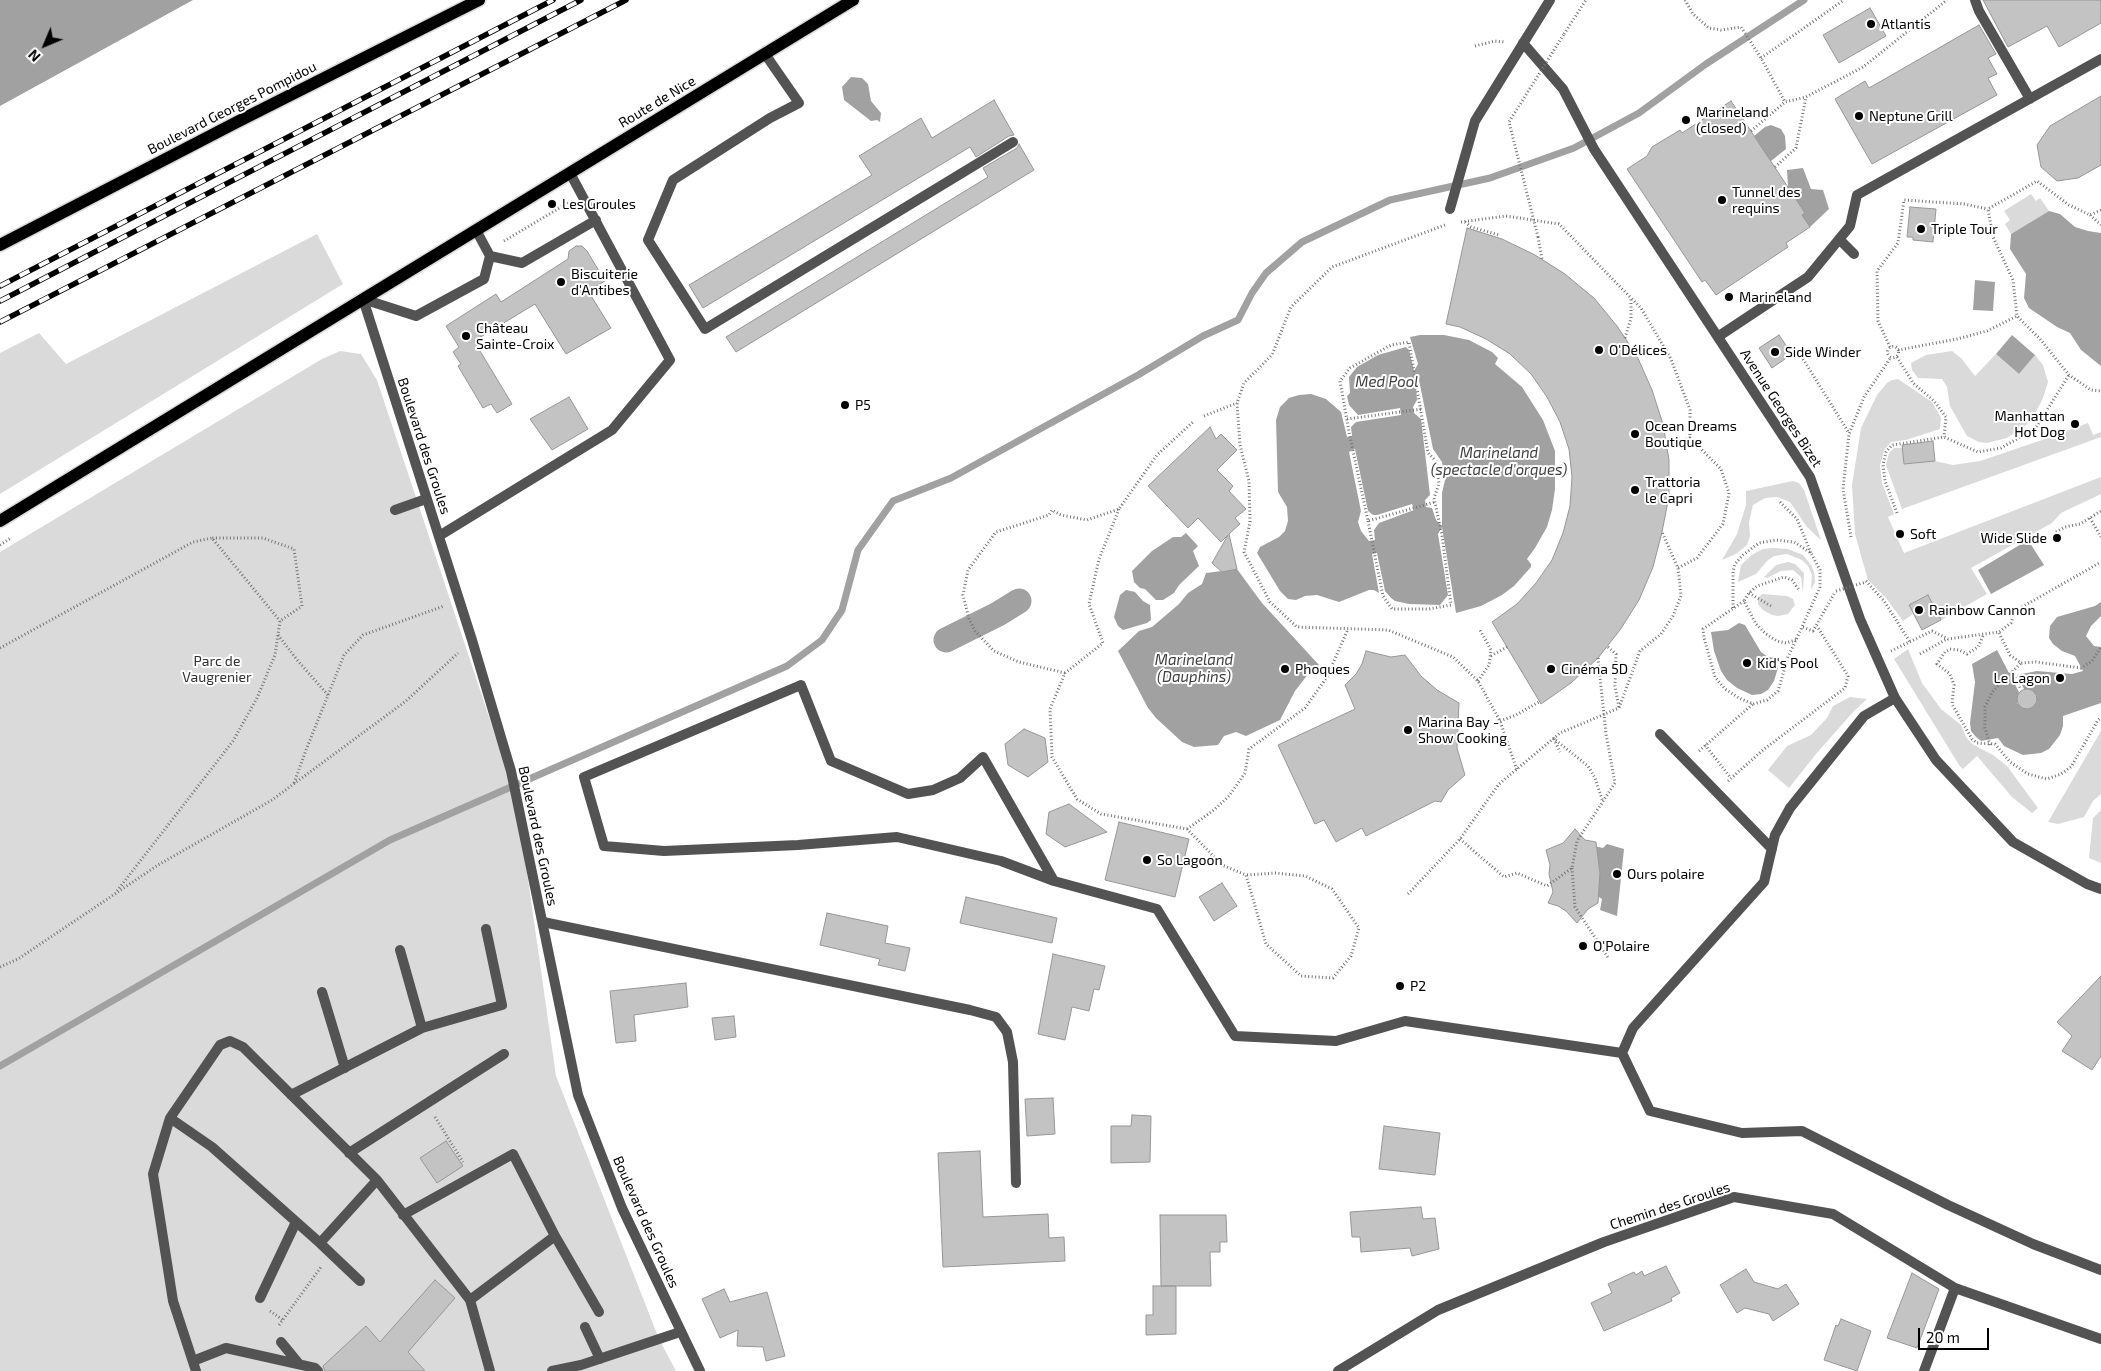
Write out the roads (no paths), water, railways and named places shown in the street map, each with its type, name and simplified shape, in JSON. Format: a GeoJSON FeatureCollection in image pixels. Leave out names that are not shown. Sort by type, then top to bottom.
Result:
{"type":"FeatureCollection","features":[{"type":"Feature","properties":{"kind":"main road","name":"Boulevard Georges Pompidou"},"geometry":{"type":"LineString","coordinates":[[0,246],[237,122],[479,0]]}},
{"type":"Feature","properties":{"kind":"main road","name":"Route de Nice"},"geometry":{"type":"LineString","coordinates":[[0,521],[853,0]]}},
{"type":"Feature","properties":{"kind":"street"},"geometry":{"type":"LineString","coordinates":[[1451,206],[1475,121],[1550,0]]}},
{"type":"Feature","properties":{"kind":"street"},"geometry":{"type":"LineString","coordinates":[[1975,0],[1979,11],[2030,99]]}},
{"type":"Feature","properties":{"kind":"street","name":"Avenue Georges Bizet"},"geometry":{"type":"LineString","coordinates":[[1523,43],[1564,89],[1594,149],[1719,336],[1810,477],[1860,618],[1895,698],[1936,760],[2013,842],[2087,884],[2101,889]]}},
{"type":"Feature","properties":{"kind":"street"},"geometry":{"type":"LineString","coordinates":[[765,54],[799,103],[770,118],[673,180],[648,240],[705,329],[1013,142]]}},
{"type":"Feature","properties":{"kind":"street"},"geometry":{"type":"LineString","coordinates":[[1719,336],[1808,277],[1850,226],[1857,195],[2101,59]]}},
{"type":"Feature","properties":{"kind":"street"},"geometry":{"type":"LineString","coordinates":[[439,536],[612,430],[670,360],[570,173]]}},
{"type":"Feature","properties":{"kind":"street"},"geometry":{"type":"LineString","coordinates":[[488,254],[522,263],[596,220]]}},
{"type":"Feature","properties":{"kind":"street"},"geometry":{"type":"LineString","coordinates":[[363,299],[416,316],[484,279],[488,254],[476,230]]}},
{"type":"Feature","properties":{"kind":"street"},"geometry":{"type":"LineString","coordinates":[[1839,239],[1854,254]]}},
{"type":"Feature","properties":{"kind":"street","name":"Boulevard des Groules"},"geometry":{"type":"LineString","coordinates":[[363,299],[472,640],[511,771],[578,1095],[622,1208],[700,1371]]}},
{"type":"Feature","properties":{"kind":"street"},"geometry":{"type":"LineString","coordinates":[[395,510],[426,498]]}},
{"type":"Feature","properties":{"kind":"street"},"geometry":{"type":"LineString","coordinates":[[1054,881],[983,757],[960,778],[933,790],[908,794],[831,761],[801,685],[584,777],[604,846],[664,851],[798,845],[898,837],[1001,861],[1054,881],[1157,909],[1236,1036],[1336,1041],[1405,1021],[1622,1053]]}},
{"type":"Feature","properties":{"kind":"street"},"geometry":{"type":"LineString","coordinates":[[1895,698],[1864,716],[1790,808],[1775,835],[1764,882],[1633,1028],[1622,1053],[1650,1111],[1742,1133],[1802,1131],[1948,1205],[2033,1244],[2101,1270]]}},
{"type":"Feature","properties":{"kind":"street"},"geometry":{"type":"LineString","coordinates":[[1660,734],[1772,849]]}},
{"type":"Feature","properties":{"kind":"street"},"geometry":{"type":"LineString","coordinates":[[543,922],[996,1017],[1007,1032],[1013,1062],[1016,1184]]}},
{"type":"Feature","properties":{"kind":"street"},"geometry":{"type":"LineString","coordinates":[[291,1095],[422,1028],[502,1005],[486,929]]}},
{"type":"Feature","properties":{"kind":"street"},"geometry":{"type":"LineString","coordinates":[[400,950],[422,1028]]}},
{"type":"Feature","properties":{"kind":"street"},"geometry":{"type":"LineString","coordinates":[[322,992],[345,1068]]}},
{"type":"Feature","properties":{"kind":"street"},"geometry":{"type":"LineString","coordinates":[[318,1371],[316,1368],[226,1348],[195,1366],[173,1301],[153,1174],[170,1118],[220,1045],[230,1041],[243,1047],[376,1180],[470,1300],[490,1371]]}},
{"type":"Feature","properties":{"kind":"street"},"geometry":{"type":"LineString","coordinates":[[349,1153],[504,1054]]}},
{"type":"Feature","properties":{"kind":"street"},"geometry":{"type":"LineString","coordinates":[[170,1118],[212,1148],[320,1243],[360,1281]]}},
{"type":"Feature","properties":{"kind":"street"},"geometry":{"type":"LineString","coordinates":[[403,1215],[513,1154],[555,1236],[599,1312]]}},
{"type":"Feature","properties":{"kind":"street"},"geometry":{"type":"LineString","coordinates":[[320,1243],[376,1180]]}},
{"type":"Feature","properties":{"kind":"street","name":"Chemin des Groules"},"geometry":{"type":"LineString","coordinates":[[1338,1371],[1438,1310],[1604,1242],[1734,1197],[1832,1214],[1955,1288],[2101,1339]]}},
{"type":"Feature","properties":{"kind":"street"},"geometry":{"type":"LineString","coordinates":[[260,1298],[296,1222]]}},
{"type":"Feature","properties":{"kind":"street"},"geometry":{"type":"LineString","coordinates":[[470,1300],[555,1236]]}},
{"type":"Feature","properties":{"kind":"street"},"geometry":{"type":"LineString","coordinates":[[1924,1371],[1955,1288]]}},
{"type":"Feature","properties":{"kind":"street"},"geometry":{"type":"LineString","coordinates":[[585,1327],[600,1359]]}},
{"type":"Feature","properties":{"kind":"street"},"geometry":{"type":"LineString","coordinates":[[552,1371],[581,1365],[680,1332]]}},
{"type":"Feature","properties":{"kind":"street"},"geometry":{"type":"LineString","coordinates":[[281,1342],[299,1364]]}},
{"type":"Feature","properties":{"kind":"water"},"geometry":{"type":"Polygon","coordinates":[[[0,0],[193,0],[0,106],[0,0]]]}},
{"type":"Feature","properties":{"kind":"water"},"geometry":{"type":"Polygon","coordinates":[[[851,77],[862,78],[868,84],[871,101],[881,113],[880,122],[877,120],[871,121],[844,100],[842,87],[851,77]]]}},
{"type":"Feature","properties":{"kind":"water"},"geometry":{"type":"Polygon","coordinates":[[[1771,125],[1781,129],[1785,136],[1786,149],[1771,161],[1767,175],[1754,152],[1759,143],[1754,136],[1765,127],[1771,125]]]}},
{"type":"Feature","properties":{"kind":"water"},"geometry":{"type":"Polygon","coordinates":[[[1803,168],[1811,189],[1823,190],[1829,209],[1810,227],[1779,210],[1788,187],[1787,170],[1803,168]]]}},
{"type":"Feature","properties":{"kind":"water"},"geometry":{"type":"Polygon","coordinates":[[[2049,211],[2060,214],[2075,227],[2101,233],[2101,366],[2081,350],[2070,333],[2057,327],[2029,308],[2024,298],[2026,274],[2010,249],[2011,234],[2049,211]]]}},
{"type":"Feature","properties":{"kind":"water"},"geometry":{"type":"Polygon","coordinates":[[[1975,280],[1995,282],[1993,311],[1973,310],[1975,280]]]}},
{"type":"Feature","properties":{"kind":"water"},"geometry":{"type":"Polygon","coordinates":[[[1444,335],[1469,340],[1492,352],[1498,358],[1495,364],[1522,387],[1543,420],[1555,451],[1555,489],[1547,527],[1527,559],[1531,567],[1514,586],[1502,595],[1481,606],[1456,613],[1442,527],[1438,534],[1448,595],[1440,605],[1409,604],[1395,601],[1391,598],[1385,591],[1377,553],[1372,554],[1379,593],[1369,590],[1339,602],[1317,595],[1305,596],[1296,600],[1288,599],[1280,591],[1257,553],[1260,547],[1279,537],[1285,531],[1288,521],[1287,507],[1278,492],[1276,420],[1280,407],[1289,398],[1299,395],[1311,394],[1326,399],[1341,412],[1347,437],[1352,436],[1351,427],[1356,422],[1401,415],[1400,408],[1358,415],[1349,405],[1347,396],[1350,393],[1349,377],[1357,367],[1378,355],[1406,347],[1409,350],[1414,371],[1418,364],[1410,337],[1444,335]],[[1419,380],[1416,386],[1417,400],[1413,407],[1414,413],[1421,419],[1430,495],[1425,500],[1426,507],[1432,508],[1436,520],[1442,526],[1442,493],[1445,480],[1442,462],[1433,449],[1419,380]],[[1355,449],[1349,452],[1361,511],[1358,522],[1361,531],[1369,541],[1375,540],[1374,530],[1379,523],[1414,510],[1412,504],[1377,515],[1373,515],[1368,511],[1355,449]]]}},
{"type":"Feature","properties":{"kind":"water"},"geometry":{"type":"Polygon","coordinates":[[[2012,335],[2035,355],[2019,374],[1996,354],[2012,335]]]}},
{"type":"Feature","properties":{"kind":"water"},"geometry":{"type":"Polygon","coordinates":[[[1186,533],[1198,546],[1193,551],[1199,566],[1179,585],[1174,593],[1163,600],[1156,600],[1145,589],[1140,588],[1134,582],[1132,571],[1152,551],[1173,537],[1181,537],[1186,533]]]}},
{"type":"Feature","properties":{"kind":"water"},"geometry":{"type":"Polygon","coordinates":[[[2028,540],[2044,565],[1991,594],[1978,570],[2028,540]]]}},
{"type":"Feature","properties":{"kind":"water","name":"Marineland (Dauphins)"},"geometry":{"type":"Polygon","coordinates":[[[1237,569],[1262,603],[1319,665],[1309,673],[1295,691],[1280,720],[1246,736],[1236,732],[1224,736],[1218,745],[1194,747],[1182,742],[1148,708],[1118,651],[1139,631],[1152,627],[1179,604],[1188,593],[1202,584],[1206,573],[1237,569]]]}},
{"type":"Feature","properties":{"kind":"water"},"geometry":{"type":"Polygon","coordinates":[[[1126,590],[1135,592],[1143,601],[1150,605],[1151,620],[1123,630],[1118,626],[1114,617],[1120,595],[1126,590]]]}},
{"type":"Feature","properties":{"kind":"water","name":"Le Lagon"},"geometry":{"type":"Polygon","coordinates":[[[2101,602],[2101,616],[2091,626],[2086,636],[2094,646],[2101,647],[2101,703],[2063,716],[2063,726],[2060,735],[2049,749],[2041,753],[2023,755],[2004,746],[1998,738],[1981,741],[1976,737],[1971,731],[1970,723],[1975,682],[1972,664],[1997,650],[2019,692],[2017,703],[2023,708],[2031,708],[2037,702],[2037,696],[2032,690],[2024,689],[2017,675],[2037,671],[2072,674],[2083,671],[2075,656],[2062,651],[2053,644],[2049,638],[2050,626],[2057,617],[2095,606],[2101,602]]]}},
{"type":"Feature","properties":{"kind":"water","name":"Kid's Pool"},"geometry":{"type":"Polygon","coordinates":[[[1739,623],[1745,625],[1761,652],[1768,657],[1775,658],[1778,668],[1774,681],[1768,690],[1761,694],[1752,695],[1737,688],[1727,680],[1721,671],[1714,651],[1711,632],[1728,630],[1739,623]]]}},
{"type":"Feature","properties":{"kind":"water"},"geometry":{"type":"Polygon","coordinates":[[[1607,844],[1624,849],[1617,916],[1600,910],[1602,899],[1594,894],[1594,846],[1603,848],[1607,844]]]}},
{"type":"Feature","properties":{"kind":"waterway"},"geometry":{"type":"LineString","coordinates":[[0,1066],[390,840],[787,666],[822,640],[842,610],[858,550],[893,501],[951,478],[1138,375],[1203,336],[1238,320],[1252,293],[1266,273],[1302,242],[1390,200],[1490,178],[1574,148],[1639,113],[1706,64],[1804,0]]}},
{"type":"Feature","properties":{"kind":"waterway"},"geometry":{"type":"LineString","coordinates":[[946,640],[998,614],[1019,601]]}},
{"type":"Feature","properties":{"kind":"railway"},"geometry":{"type":"LineString","coordinates":[[0,286],[553,0]]}},
{"type":"Feature","properties":{"kind":"railway"},"geometry":{"type":"LineString","coordinates":[[0,301],[581,0]]}},
{"type":"Feature","properties":{"kind":"railway"},"geometry":{"type":"LineString","coordinates":[[0,322],[626,0]]}},
{"type":"Feature","properties":{"kind":"place","name":"Atlantis"},"geometry":{"type":"Point","coordinates":[1871,24]}},
{"type":"Feature","properties":{"kind":"place","name":"Neptune Grill"},"geometry":{"type":"Point","coordinates":[1859,116]}},
{"type":"Feature","properties":{"kind":"place","name":"Marineland (closed)"},"geometry":{"type":"Point","coordinates":[1686,120]}},
{"type":"Feature","properties":{"kind":"place","name":"Tunnel des requins"},"geometry":{"type":"Point","coordinates":[1722,200]}},
{"type":"Feature","properties":{"kind":"place","name":"Les Groules"},"geometry":{"type":"Point","coordinates":[552,204]}},
{"type":"Feature","properties":{"kind":"place","name":"Triple Tour"},"geometry":{"type":"Point","coordinates":[1921,229]}},
{"type":"Feature","properties":{"kind":"place","name":"Biscuiterie d'Antibes"},"geometry":{"type":"Point","coordinates":[561,282]}},
{"type":"Feature","properties":{"kind":"place","name":"Marineland"},"geometry":{"type":"Point","coordinates":[1729,297]}},
{"type":"Feature","properties":{"kind":"place","name":"Château Sainte-Croix"},"geometry":{"type":"Point","coordinates":[466,336]}},
{"type":"Feature","properties":{"kind":"place","name":"O'Délices"},"geometry":{"type":"Point","coordinates":[1599,350]}},
{"type":"Feature","properties":{"kind":"place","name":"Side Winder"},"geometry":{"type":"Point","coordinates":[1775,352]}},
{"type":"Feature","properties":{"kind":"place","name":"P5"},"geometry":{"type":"Point","coordinates":[845,405]}},
{"type":"Feature","properties":{"kind":"place","name":"Manhattan Hot Dog"},"geometry":{"type":"Point","coordinates":[2075,424]}},
{"type":"Feature","properties":{"kind":"place","name":"Ocean Dreams Boutique"},"geometry":{"type":"Point","coordinates":[1635,434]}},
{"type":"Feature","properties":{"kind":"place","name":"Trattoria le Capri"},"geometry":{"type":"Point","coordinates":[1635,490]}},
{"type":"Feature","properties":{"kind":"place","name":"Soft"},"geometry":{"type":"Point","coordinates":[1900,534]}},
{"type":"Feature","properties":{"kind":"place","name":"Wide Slide"},"geometry":{"type":"Point","coordinates":[2057,538]}},
{"type":"Feature","properties":{"kind":"place","name":"Rainbow Cannon"},"geometry":{"type":"Point","coordinates":[1919,610]}},
{"type":"Feature","properties":{"kind":"place","name":"Kid's Pool"},"geometry":{"type":"Point","coordinates":[1747,663]}},
{"type":"Feature","properties":{"kind":"place","name":"Phoques"},"geometry":{"type":"Point","coordinates":[1285,669]}},
{"type":"Feature","properties":{"kind":"place","name":"Cinéma 5D"},"geometry":{"type":"Point","coordinates":[1551,669]}},
{"type":"Feature","properties":{"kind":"place","name":"Le Lagon"},"geometry":{"type":"Point","coordinates":[2060,678]}},
{"type":"Feature","properties":{"kind":"place","name":"Marina Bay - Show Cooking"},"geometry":{"type":"Point","coordinates":[1408,730]}},
{"type":"Feature","properties":{"kind":"place","name":"So Lagoon"},"geometry":{"type":"Point","coordinates":[1147,860]}},
{"type":"Feature","properties":{"kind":"place","name":"Ours polaire"},"geometry":{"type":"Point","coordinates":[1617,874]}},
{"type":"Feature","properties":{"kind":"place","name":"O'Polaire"},"geometry":{"type":"Point","coordinates":[1583,946]}},
{"type":"Feature","properties":{"kind":"place","name":"P2"},"geometry":{"type":"Point","coordinates":[1400,986]}},
{"type":"Feature","properties":{"kind":"water label","name":"Med Pool"},"geometry":{"type":"Point","coordinates":[1387,382]}},
{"type":"Feature","properties":{"kind":"water label","name":"Marineland (spectacle d'orques)"},"geometry":{"type":"Point","coordinates":[1499,462]}},
{"type":"Feature","properties":{"kind":"park label","name":"Parc de Vaugrenier"},"geometry":{"type":"Point","coordinates":[217,670]}}]}
